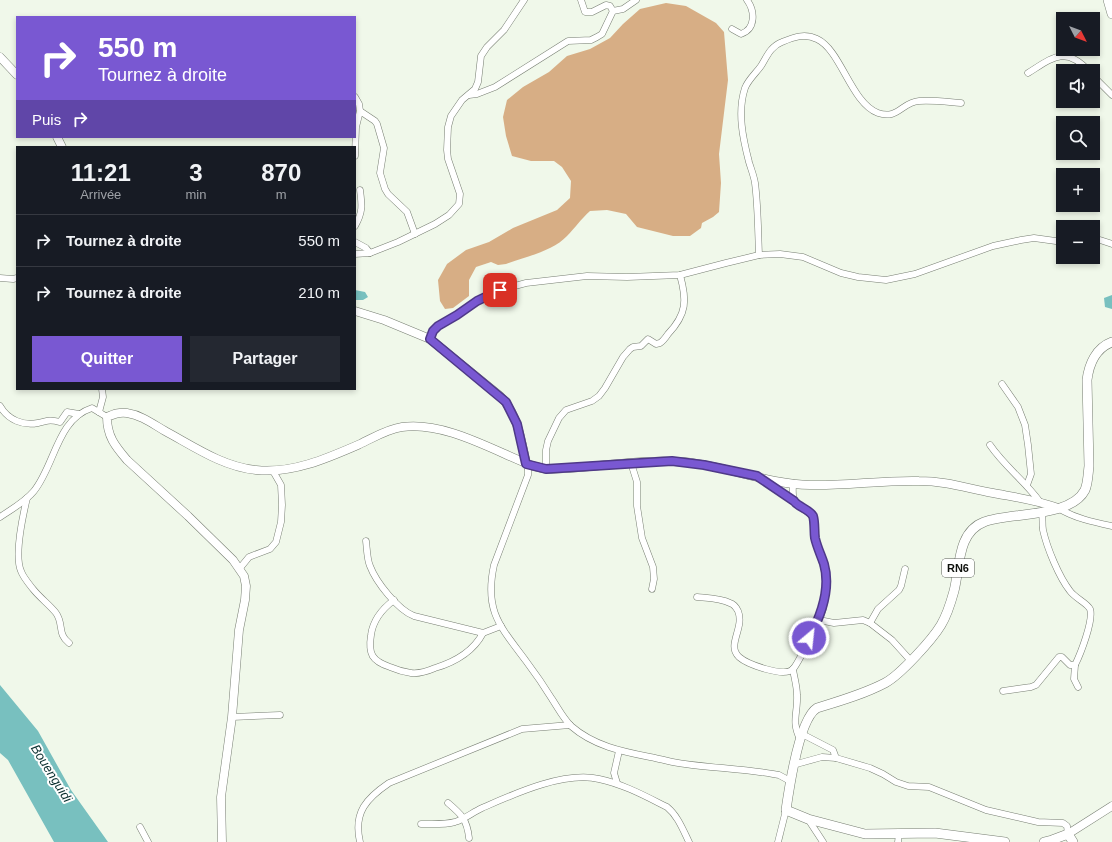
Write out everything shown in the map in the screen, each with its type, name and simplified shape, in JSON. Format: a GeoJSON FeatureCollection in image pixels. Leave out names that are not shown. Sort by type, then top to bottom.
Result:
{"type":"FeatureCollection","features":[{"type":"Feature","properties":{"kind":"highway"},"geometry":{"type":"LineString","coordinates":[[1108,0],[1112,14]]}},
{"type":"Feature","properties":{"kind":"highway","name":"RN6"},"geometry":{"type":"LineString","coordinates":[[786,810],[793,765],[801,736],[810,714],[814,710],[868,691],[886,682],[911,661],[944,620],[954,590],[964,543],[971,532],[985,522],[1058,508],[1070,504],[1080,497],[1088,480],[1089,466],[1088,372],[1096,354],[1112,342]]}},
{"type":"Feature","properties":{"kind":"highway"},"geometry":{"type":"LineString","coordinates":[[786,810],[808,819],[859,833],[899,838],[935,833],[1005,842]]}},
{"type":"Feature","properties":{"kind":"highway"},"geometry":{"type":"LineString","coordinates":[[1044,842],[1068,834],[1073,842]]}},
{"type":"Feature","properties":{"kind":"main road"},"geometry":{"type":"LineString","coordinates":[[0,57],[16,74]]}},
{"type":"Feature","properties":{"kind":"main road"},"geometry":{"type":"LineString","coordinates":[[356,311],[384,320],[430,339],[506,402],[517,424],[526,464]]}},
{"type":"Feature","properties":{"kind":"main road"},"geometry":{"type":"LineString","coordinates":[[222,842],[221,797],[232,717],[239,630],[245,600],[246,586],[244,576],[240,568],[233,560],[127,460],[110,437],[107,428],[107,417],[116,413],[126,413],[142,417],[224,462],[241,468],[257,471],[294,468],[308,464],[333,456],[387,431],[401,427],[414,426],[456,434],[526,464],[546,469],[672,461],[704,465],[809,485],[895,481],[936,481],[953,483],[978,490],[1040,502],[1058,508]]}},
{"type":"Feature","properties":{"kind":"main road"},"geometry":{"type":"LineString","coordinates":[[1068,834],[1112,806]]}},
{"type":"Feature","properties":{"kind":"street"},"geometry":{"type":"LineString","coordinates":[[356,254],[370,253],[386,248],[415,234],[449,215],[459,204],[460,194],[448,159],[446,139],[451,116],[456,106],[475,89],[478,82],[481,56],[487,47],[504,30],[524,0]]}},
{"type":"Feature","properties":{"kind":"street"},"geometry":{"type":"LineString","coordinates":[[581,0],[584,12],[592,12],[606,5],[610,6],[613,11]]}},
{"type":"Feature","properties":{"kind":"street"},"geometry":{"type":"LineString","coordinates":[[613,11],[623,9],[636,0]]}},
{"type":"Feature","properties":{"kind":"street"},"geometry":{"type":"LineString","coordinates":[[732,29],[741,34],[749,30],[753,20],[750,4],[747,0]]}},
{"type":"Feature","properties":{"kind":"street"},"geometry":{"type":"LineString","coordinates":[[468,95],[477,94],[495,87],[568,41],[591,40],[597,37],[602,34],[613,11]]}},
{"type":"Feature","properties":{"kind":"street"},"geometry":{"type":"LineString","coordinates":[[759,255],[755,182],[743,141],[741,121],[742,106],[745,87],[768,54],[777,44],[796,36],[810,37],[819,40],[831,51],[847,79],[867,106],[878,113],[891,115],[897,113],[908,104],[919,101],[961,104]]}},
{"type":"Feature","properties":{"kind":"street"},"geometry":{"type":"LineString","coordinates":[[1028,74],[1049,60],[1058,56],[1068,56],[1083,64]]}},
{"type":"Feature","properties":{"kind":"street"},"geometry":{"type":"LineString","coordinates":[[1100,83],[1112,95]]}},
{"type":"Feature","properties":{"kind":"street"},"geometry":{"type":"LineString","coordinates":[[356,100],[359,104],[360,111],[356,127]]}},
{"type":"Feature","properties":{"kind":"street"},"geometry":{"type":"LineString","coordinates":[[360,111],[377,124],[384,148],[380,172],[385,189],[388,194],[407,212],[415,234]]}},
{"type":"Feature","properties":{"kind":"street"},"geometry":{"type":"LineString","coordinates":[[356,224],[361,214],[362,206],[360,190]]}},
{"type":"Feature","properties":{"kind":"street"},"geometry":{"type":"LineString","coordinates":[[430,339],[433,331],[438,326],[477,301],[500,290],[526,283],[587,276],[627,277],[680,275],[726,262],[759,255],[780,254],[802,257],[841,273],[871,279],[886,280],[915,274],[993,246],[1006,243],[1034,238],[1056,241]]}},
{"type":"Feature","properties":{"kind":"street"},"geometry":{"type":"LineString","coordinates":[[1100,240],[1112,244]]}},
{"type":"Feature","properties":{"kind":"street"},"geometry":{"type":"LineString","coordinates":[[356,243],[366,248],[370,253]]}},
{"type":"Feature","properties":{"kind":"street"},"geometry":{"type":"LineString","coordinates":[[546,469],[546,450],[548,441],[562,414],[566,410],[596,399],[605,388],[630,349],[636,346],[641,346],[649,339],[656,344],[660,343],[679,321],[685,303],[685,295],[680,275]]}},
{"type":"Feature","properties":{"kind":"street"},"geometry":{"type":"LineString","coordinates":[[0,278],[16,278]]}},
{"type":"Feature","properties":{"kind":"street"},"geometry":{"type":"LineString","coordinates":[[1002,384],[1018,407],[1025,425],[1031,474],[1027,485]]}},
{"type":"Feature","properties":{"kind":"street"},"geometry":{"type":"LineString","coordinates":[[99,412],[103,397],[102,390]]}},
{"type":"Feature","properties":{"kind":"street"},"geometry":{"type":"LineString","coordinates":[[0,406],[10,419],[26,424],[40,423],[49,420],[60,422],[67,412],[79,414]]}},
{"type":"Feature","properties":{"kind":"street"},"geometry":{"type":"LineString","coordinates":[[0,517],[27,498],[35,490],[42,479],[64,431],[79,414],[92,408],[107,417]]}},
{"type":"Feature","properties":{"kind":"street"},"geometry":{"type":"LineString","coordinates":[[990,445],[1006,465],[1027,485],[1040,502]]}},
{"type":"Feature","properties":{"kind":"street"},"geometry":{"type":"LineString","coordinates":[[631,463],[637,482],[637,506],[642,538],[653,567],[654,579],[652,589]]}},
{"type":"Feature","properties":{"kind":"street"},"geometry":{"type":"LineString","coordinates":[[526,464],[528,475],[494,565],[491,580],[491,602],[501,626],[570,725],[587,737],[619,751],[683,764],[779,775],[790,781]]}},
{"type":"Feature","properties":{"kind":"street"},"geometry":{"type":"LineString","coordinates":[[240,568],[249,557],[270,549],[276,542],[282,505],[281,485],[273,470]]}},
{"type":"Feature","properties":{"kind":"street"},"geometry":{"type":"LineString","coordinates":[[757,476],[794,501],[798,506],[813,517],[815,539],[824,565],[826,584],[822,611],[819,620],[793,669],[797,695],[795,724],[796,730],[801,736],[834,750],[836,758]]}},
{"type":"Feature","properties":{"kind":"street"},"geometry":{"type":"LineString","coordinates":[[793,483],[794,501]]}},
{"type":"Feature","properties":{"kind":"street"},"geometry":{"type":"LineString","coordinates":[[27,498],[22,520],[19,556],[20,571],[32,588],[55,612],[59,619],[63,638],[69,643]]}},
{"type":"Feature","properties":{"kind":"street"},"geometry":{"type":"LineString","coordinates":[[1058,508],[1073,516],[1095,523],[1112,526]]}},
{"type":"Feature","properties":{"kind":"street"},"geometry":{"type":"LineString","coordinates":[[1042,512],[1043,529],[1050,554],[1070,591],[1077,599],[1089,608],[1091,613],[1088,630],[1080,656],[1075,665],[1074,679],[1078,687]]}},
{"type":"Feature","properties":{"kind":"street"},"geometry":{"type":"LineString","coordinates":[[366,541],[370,567],[382,586],[402,609],[414,616],[483,633]]}},
{"type":"Feature","properties":{"kind":"street"},"geometry":{"type":"LineString","coordinates":[[870,623],[878,609],[899,590],[904,569]]}},
{"type":"Feature","properties":{"kind":"street"},"geometry":{"type":"LineString","coordinates":[[697,597],[727,602],[735,606],[740,618],[739,630],[734,641],[736,653],[739,656],[746,661],[761,667],[779,672],[793,669]]}},
{"type":"Feature","properties":{"kind":"street"},"geometry":{"type":"LineString","coordinates":[[394,600],[386,606],[378,616],[370,640],[371,654],[373,658],[385,665],[412,673],[454,662],[463,656],[473,646],[483,633],[501,626]]}},
{"type":"Feature","properties":{"kind":"street"},"geometry":{"type":"LineString","coordinates":[[819,620],[834,623],[863,620],[870,623],[892,640],[911,661]]}},
{"type":"Feature","properties":{"kind":"street"},"geometry":{"type":"LineString","coordinates":[[1003,691],[1036,685],[1059,657],[1062,657],[1070,665],[1075,665]]}},
{"type":"Feature","properties":{"kind":"street"},"geometry":{"type":"LineString","coordinates":[[232,717],[280,715]]}},
{"type":"Feature","properties":{"kind":"street"},"geometry":{"type":"LineString","coordinates":[[360,842],[358,820],[362,810],[370,797],[389,783],[522,729],[570,725]]}},
{"type":"Feature","properties":{"kind":"street"},"geometry":{"type":"LineString","coordinates":[[608,781],[614,773],[619,751]]}},
{"type":"Feature","properties":{"kind":"street"},"geometry":{"type":"LineString","coordinates":[[793,765],[822,757],[836,758],[870,768],[896,782],[908,786],[929,788],[986,810],[1038,822],[1063,823],[1067,826],[1068,834]]}},
{"type":"Feature","properties":{"kind":"street"},"geometry":{"type":"LineString","coordinates":[[614,773],[617,783]]}},
{"type":"Feature","properties":{"kind":"street"},"geometry":{"type":"LineString","coordinates":[[421,824],[454,822],[516,794],[556,780],[586,777],[617,783],[667,807],[678,819],[690,842]]}},
{"type":"Feature","properties":{"kind":"street"},"geometry":{"type":"LineString","coordinates":[[448,803],[464,818],[467,824],[469,838]]}},
{"type":"Feature","properties":{"kind":"street"},"geometry":{"type":"LineString","coordinates":[[778,842],[786,810]]}},
{"type":"Feature","properties":{"kind":"street"},"geometry":{"type":"LineString","coordinates":[[808,819],[823,842]]}},
{"type":"Feature","properties":{"kind":"street"},"geometry":{"type":"LineString","coordinates":[[140,827],[148,842]]}},
{"type":"Feature","properties":{"kind":"shaded area"},"geometry":{"type":"Polygon","coordinates":[[[666,3],[686,6],[716,23],[724,32],[728,80],[719,154],[721,183],[719,212],[702,223],[701,228],[690,236],[673,236],[637,227],[626,214],[607,210],[590,211],[570,233],[547,250],[506,264],[498,265],[491,262],[476,267],[469,280],[469,296],[453,308],[445,309],[440,301],[438,280],[447,264],[466,250],[489,242],[513,228],[557,210],[570,198],[571,181],[562,167],[554,161],[531,161],[512,156],[506,136],[503,117],[507,100],[523,87],[549,72],[567,56],[590,49],[610,38],[640,9],[666,3]]]}},
{"type":"Feature","properties":{"kind":"water"},"geometry":{"type":"Polygon","coordinates":[[[356,290],[365,292],[368,297],[363,300],[356,300],[356,290]]]}},
{"type":"Feature","properties":{"kind":"water"},"geometry":{"type":"Polygon","coordinates":[[[1112,295],[1112,309],[1105,307],[1104,298],[1112,295]]]}},
{"type":"Feature","properties":{"kind":"water","name":"Bouenguidi"},"geometry":{"type":"Polygon","coordinates":[[[0,685],[38,731],[71,790],[108,842],[54,842],[8,760],[0,753],[0,685]]]}},
{"type":"Feature","properties":{"kind":"route"},"geometry":{"type":"LineString","coordinates":[[500,290],[477,301],[452,319],[438,326],[433,331],[430,339],[506,402],[517,424],[526,464],[539,468],[559,469],[672,461],[704,465],[757,476],[794,501],[798,506],[811,514],[813,517],[815,539],[826,573],[826,584],[822,611],[819,620],[809,638]]}}]}
